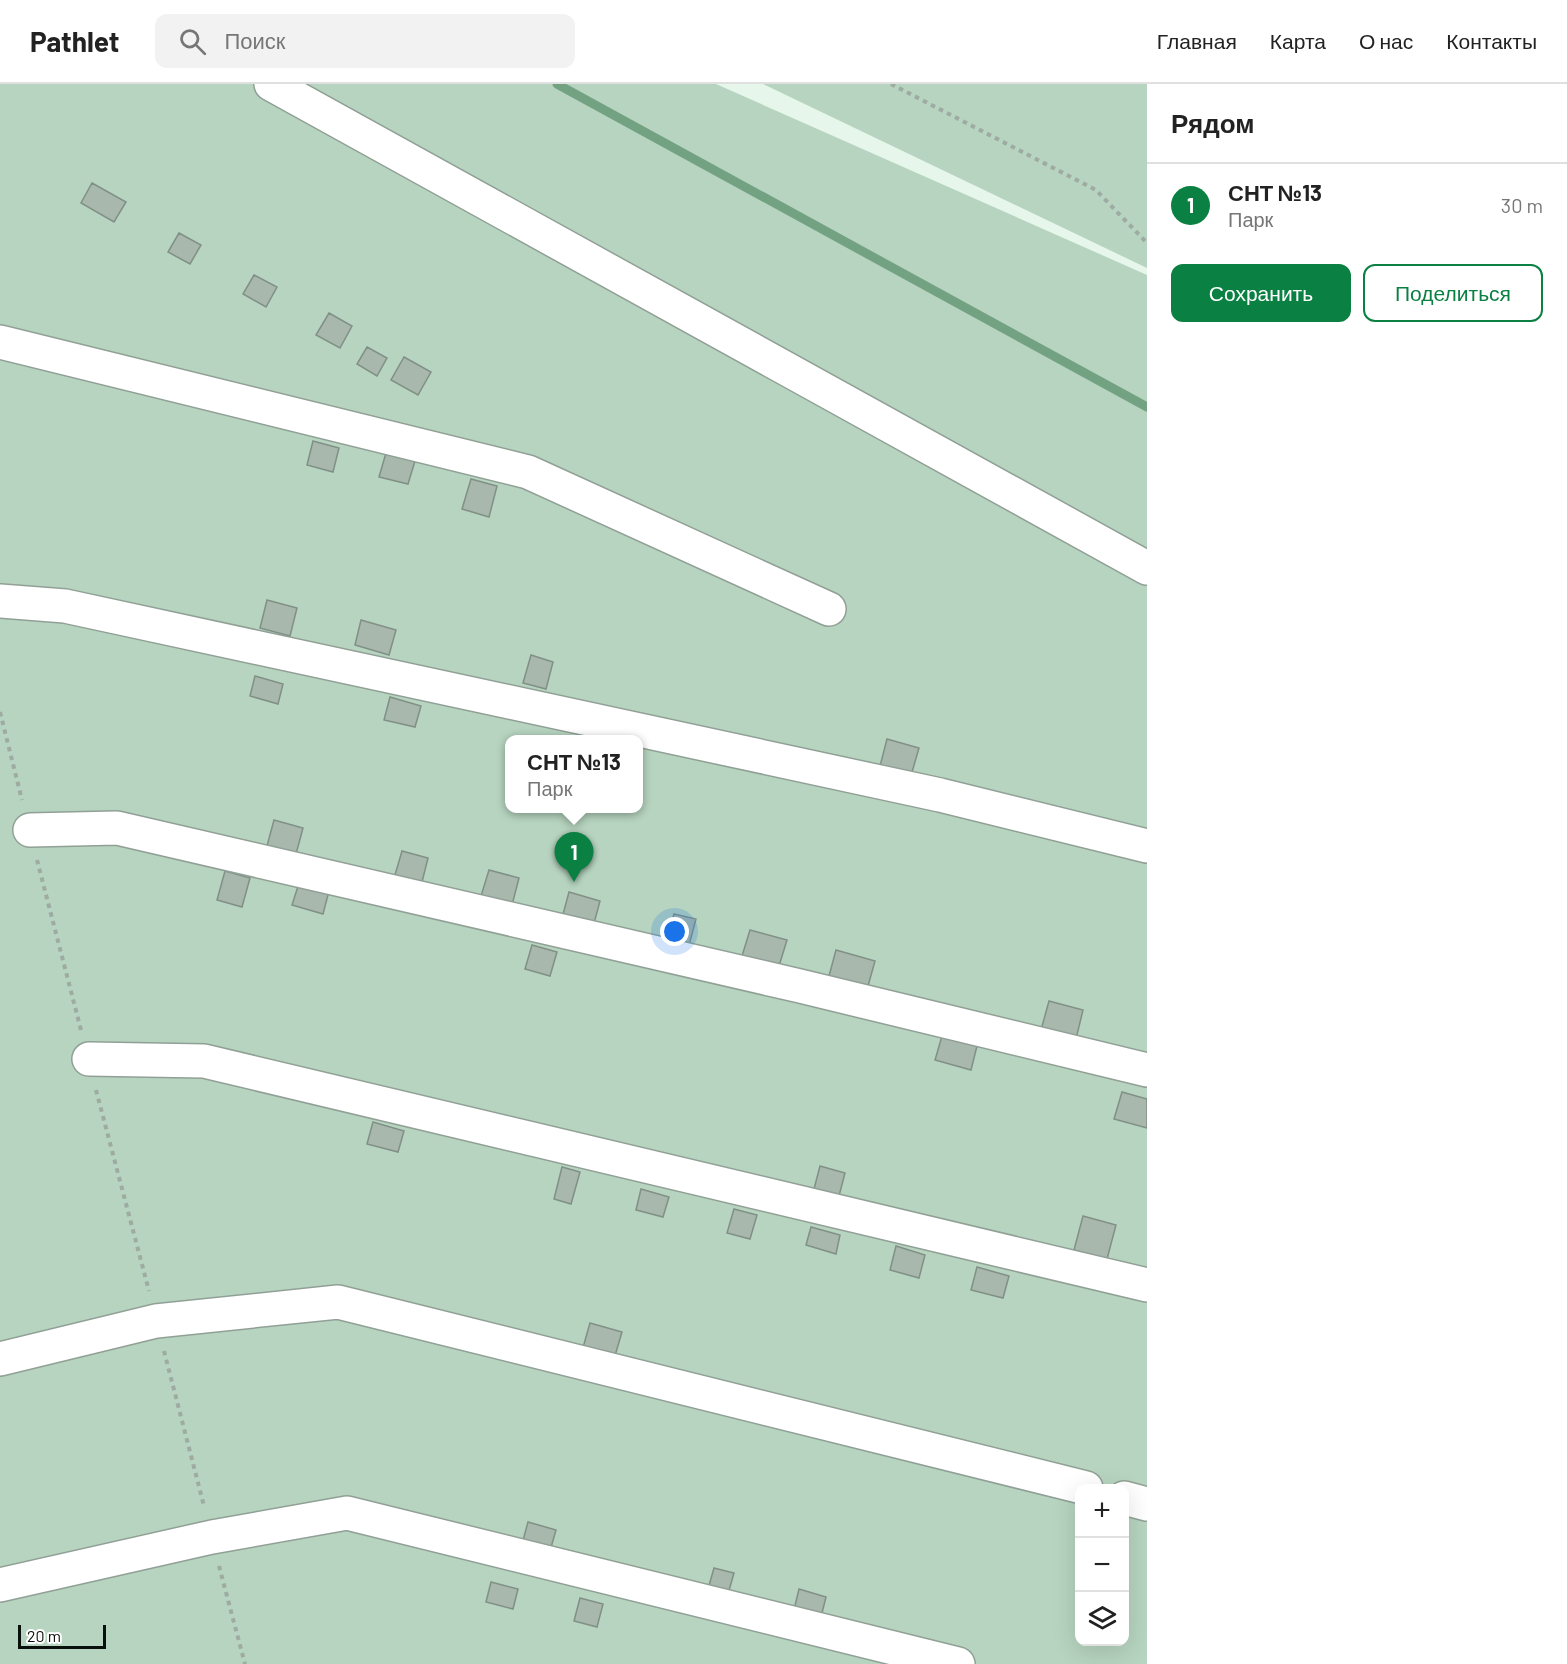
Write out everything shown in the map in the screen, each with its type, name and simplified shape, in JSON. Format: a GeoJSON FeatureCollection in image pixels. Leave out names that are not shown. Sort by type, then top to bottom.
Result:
{"type":"FeatureCollection","features":[{"type":"Feature","properties":{"kind":"lane"},"geometry":{"type":"LineString","coordinates":[[271,84],[1147,568]]}},
{"type":"Feature","properties":{"kind":"lane"},"geometry":{"type":"LineString","coordinates":[[0,342],[528,472],[829,609]]}},
{"type":"Feature","properties":{"kind":"lane"},"geometry":{"type":"LineString","coordinates":[[0,601],[65,606],[940,795],[1147,846]]}},
{"type":"Feature","properties":{"kind":"lane"},"geometry":{"type":"LineString","coordinates":[[30,830],[117,828],[800,986],[1147,1070]]}},
{"type":"Feature","properties":{"kind":"lane"},"geometry":{"type":"LineString","coordinates":[[89,1059],[204,1061],[1147,1285]]}},
{"type":"Feature","properties":{"kind":"lane"},"geometry":{"type":"LineString","coordinates":[[0,1359],[156,1321],[338,1302],[1075,1485]]}},
{"type":"Feature","properties":{"kind":"lane"},"geometry":{"type":"LineString","coordinates":[[1129,1499],[1147,1504]]}},
{"type":"Feature","properties":{"kind":"lane"},"geometry":{"type":"LineString","coordinates":[[0,1585],[212,1537],[347,1513],[958,1664]]}},
{"type":"Feature","properties":{"kind":"path"},"geometry":{"type":"LineString","coordinates":[[891,84],[1096,190],[1147,243]]}},
{"type":"Feature","properties":{"kind":"path"},"geometry":{"type":"LineString","coordinates":[[0,712],[1,726],[30,830],[244,1664]]}},
{"type":"Feature","properties":{"kind":"green space"},"geometry":{"type":"Polygon","coordinates":[[[0,84],[716,84],[1147,275],[1147,1664],[0,1664],[0,84]]]}},
{"type":"Feature","properties":{"kind":"green space"},"geometry":{"type":"Polygon","coordinates":[[[763,84],[1147,84],[1147,268],[763,84]]]}},
{"type":"Feature","properties":{"kind":"building"},"geometry":{"type":"Polygon","coordinates":[[[92,183],[126,202],[114,222],[81,203],[92,183]]]}},
{"type":"Feature","properties":{"kind":"building"},"geometry":{"type":"Polygon","coordinates":[[[179,233],[201,245],[190,264],[168,252],[179,233]]]}},
{"type":"Feature","properties":{"kind":"building"},"geometry":{"type":"Polygon","coordinates":[[[254,275],[277,287],[266,307],[243,294],[254,275]]]}},
{"type":"Feature","properties":{"kind":"building"},"geometry":{"type":"Polygon","coordinates":[[[329,313],[352,326],[340,348],[316,335],[329,313]]]}},
{"type":"Feature","properties":{"kind":"building"},"geometry":{"type":"Polygon","coordinates":[[[367,347],[387,358],[377,376],[357,364],[367,347]]]}},
{"type":"Feature","properties":{"kind":"building"},"geometry":{"type":"Polygon","coordinates":[[[404,357],[431,372],[418,395],[391,380],[404,357]]]}},
{"type":"Feature","properties":{"kind":"building"},"geometry":{"type":"Polygon","coordinates":[[[313,441],[339,448],[333,472],[307,465],[313,441]]]}},
{"type":"Feature","properties":{"kind":"building"},"geometry":{"type":"Polygon","coordinates":[[[386,453],[415,461],[408,484],[379,477],[386,453]]]}},
{"type":"Feature","properties":{"kind":"building"},"geometry":{"type":"Polygon","coordinates":[[[471,479],[497,486],[489,517],[462,509],[471,479]]]}},
{"type":"Feature","properties":{"kind":"building"},"geometry":{"type":"Polygon","coordinates":[[[267,600],[297,608],[290,636],[260,628],[267,600]]]}},
{"type":"Feature","properties":{"kind":"building"},"geometry":{"type":"Polygon","coordinates":[[[361,620],[396,630],[389,655],[355,645],[361,620]]]}},
{"type":"Feature","properties":{"kind":"building"},"geometry":{"type":"Polygon","coordinates":[[[531,655],[553,662],[546,689],[523,683],[531,655]]]}},
{"type":"Feature","properties":{"kind":"building"},"geometry":{"type":"Polygon","coordinates":[[[255,676],[283,684],[278,704],[250,696],[255,676]]]}},
{"type":"Feature","properties":{"kind":"building"},"geometry":{"type":"Polygon","coordinates":[[[390,697],[421,706],[415,727],[384,720],[390,697]]]}},
{"type":"Feature","properties":{"kind":"building"},"geometry":{"type":"Polygon","coordinates":[[[887,739],[919,748],[910,779],[879,770],[887,739]]]}},
{"type":"Feature","properties":{"kind":"building"},"geometry":{"type":"Polygon","coordinates":[[[274,820],[303,828],[296,854],[267,846],[274,820]]]}},
{"type":"Feature","properties":{"kind":"building"},"geometry":{"type":"Polygon","coordinates":[[[402,851],[428,858],[422,882],[395,875],[402,851]]]}},
{"type":"Feature","properties":{"kind":"building"},"geometry":{"type":"Polygon","coordinates":[[[489,870],[519,878],[512,905],[481,896],[489,870]]]}},
{"type":"Feature","properties":{"kind":"building"},"geometry":{"type":"Polygon","coordinates":[[[225,871],[250,878],[242,907],[217,900],[225,871]]]}},
{"type":"Feature","properties":{"kind":"building"},"geometry":{"type":"Polygon","coordinates":[[[299,883],[329,891],[323,914],[292,905],[299,883]]]}},
{"type":"Feature","properties":{"kind":"building"},"geometry":{"type":"Polygon","coordinates":[[[569,892],[600,901],[593,927],[562,918],[569,892]]]}},
{"type":"Feature","properties":{"kind":"building"},"geometry":{"type":"Polygon","coordinates":[[[674,914],[696,919],[688,949],[666,943],[674,914]]]}},
{"type":"Feature","properties":{"kind":"building"},"geometry":{"type":"Polygon","coordinates":[[[750,930],[787,940],[779,966],[742,956],[750,930]]]}},
{"type":"Feature","properties":{"kind":"building"},"geometry":{"type":"Polygon","coordinates":[[[532,945],[557,952],[550,976],[525,969],[532,945]]]}},
{"type":"Feature","properties":{"kind":"building"},"geometry":{"type":"Polygon","coordinates":[[[836,950],[875,961],[868,986],[829,976],[836,950]]]}},
{"type":"Feature","properties":{"kind":"building"},"geometry":{"type":"Polygon","coordinates":[[[1049,1001],[1083,1010],[1076,1039],[1041,1030],[1049,1001]]]}},
{"type":"Feature","properties":{"kind":"building"},"geometry":{"type":"Polygon","coordinates":[[[942,1036],[977,1046],[971,1070],[935,1060],[942,1036]]]}},
{"type":"Feature","properties":{"kind":"building"},"geometry":{"type":"Polygon","coordinates":[[[1122,1092],[1147,1099],[1147,1128],[1114,1119],[1122,1092]]]}},
{"type":"Feature","properties":{"kind":"building"},"geometry":{"type":"Polygon","coordinates":[[[373,1122],[404,1131],[398,1152],[367,1144],[373,1122]]]}},
{"type":"Feature","properties":{"kind":"building"},"geometry":{"type":"Polygon","coordinates":[[[820,1166],[845,1173],[839,1196],[814,1189],[820,1166]]]}},
{"type":"Feature","properties":{"kind":"building"},"geometry":{"type":"Polygon","coordinates":[[[562,1167],[580,1172],[571,1204],[554,1199],[562,1167]]]}},
{"type":"Feature","properties":{"kind":"building"},"geometry":{"type":"Polygon","coordinates":[[[641,1189],[669,1197],[663,1217],[636,1210],[641,1189]]]}},
{"type":"Feature","properties":{"kind":"building"},"geometry":{"type":"Polygon","coordinates":[[[734,1209],[757,1215],[750,1239],[727,1233],[734,1209]]]}},
{"type":"Feature","properties":{"kind":"building"},"geometry":{"type":"Polygon","coordinates":[[[1083,1216],[1116,1225],[1107,1259],[1074,1250],[1083,1216]]]}},
{"type":"Feature","properties":{"kind":"building"},"geometry":{"type":"Polygon","coordinates":[[[811,1227],[840,1235],[836,1254],[806,1245],[811,1227]]]}},
{"type":"Feature","properties":{"kind":"building"},"geometry":{"type":"Polygon","coordinates":[[[896,1246],[925,1255],[919,1278],[890,1270],[896,1246]]]}},
{"type":"Feature","properties":{"kind":"building"},"geometry":{"type":"Polygon","coordinates":[[[977,1267],[1009,1276],[1003,1298],[971,1290],[977,1267]]]}},
{"type":"Feature","properties":{"kind":"building"},"geometry":{"type":"Polygon","coordinates":[[[590,1323],[622,1332],[614,1359],[582,1351],[590,1323]]]}},
{"type":"Feature","properties":{"kind":"building"},"geometry":{"type":"Polygon","coordinates":[[[528,1522],[556,1530],[550,1551],[522,1544],[528,1522]]]}},
{"type":"Feature","properties":{"kind":"building"},"geometry":{"type":"Polygon","coordinates":[[[714,1568],[734,1573],[728,1594],[708,1589],[714,1568]]]}},
{"type":"Feature","properties":{"kind":"building"},"geometry":{"type":"Polygon","coordinates":[[[491,1582],[518,1589],[513,1609],[486,1602],[491,1582]]]}},
{"type":"Feature","properties":{"kind":"building"},"geometry":{"type":"Polygon","coordinates":[[[799,1589],[826,1597],[820,1621],[793,1614],[799,1589]]]}},
{"type":"Feature","properties":{"kind":"building"},"geometry":{"type":"Polygon","coordinates":[[[580,1598],[603,1604],[597,1627],[574,1621],[580,1598]]]}},
{"type":"Feature","properties":{"kind":"waterway"},"geometry":{"type":"LineString","coordinates":[[557,84],[1147,407]]}},
{"type":"Feature","properties":{"kind":"place","name":"СНТ №13"},"geometry":{"type":"Point","coordinates":[574,882]}}]}
